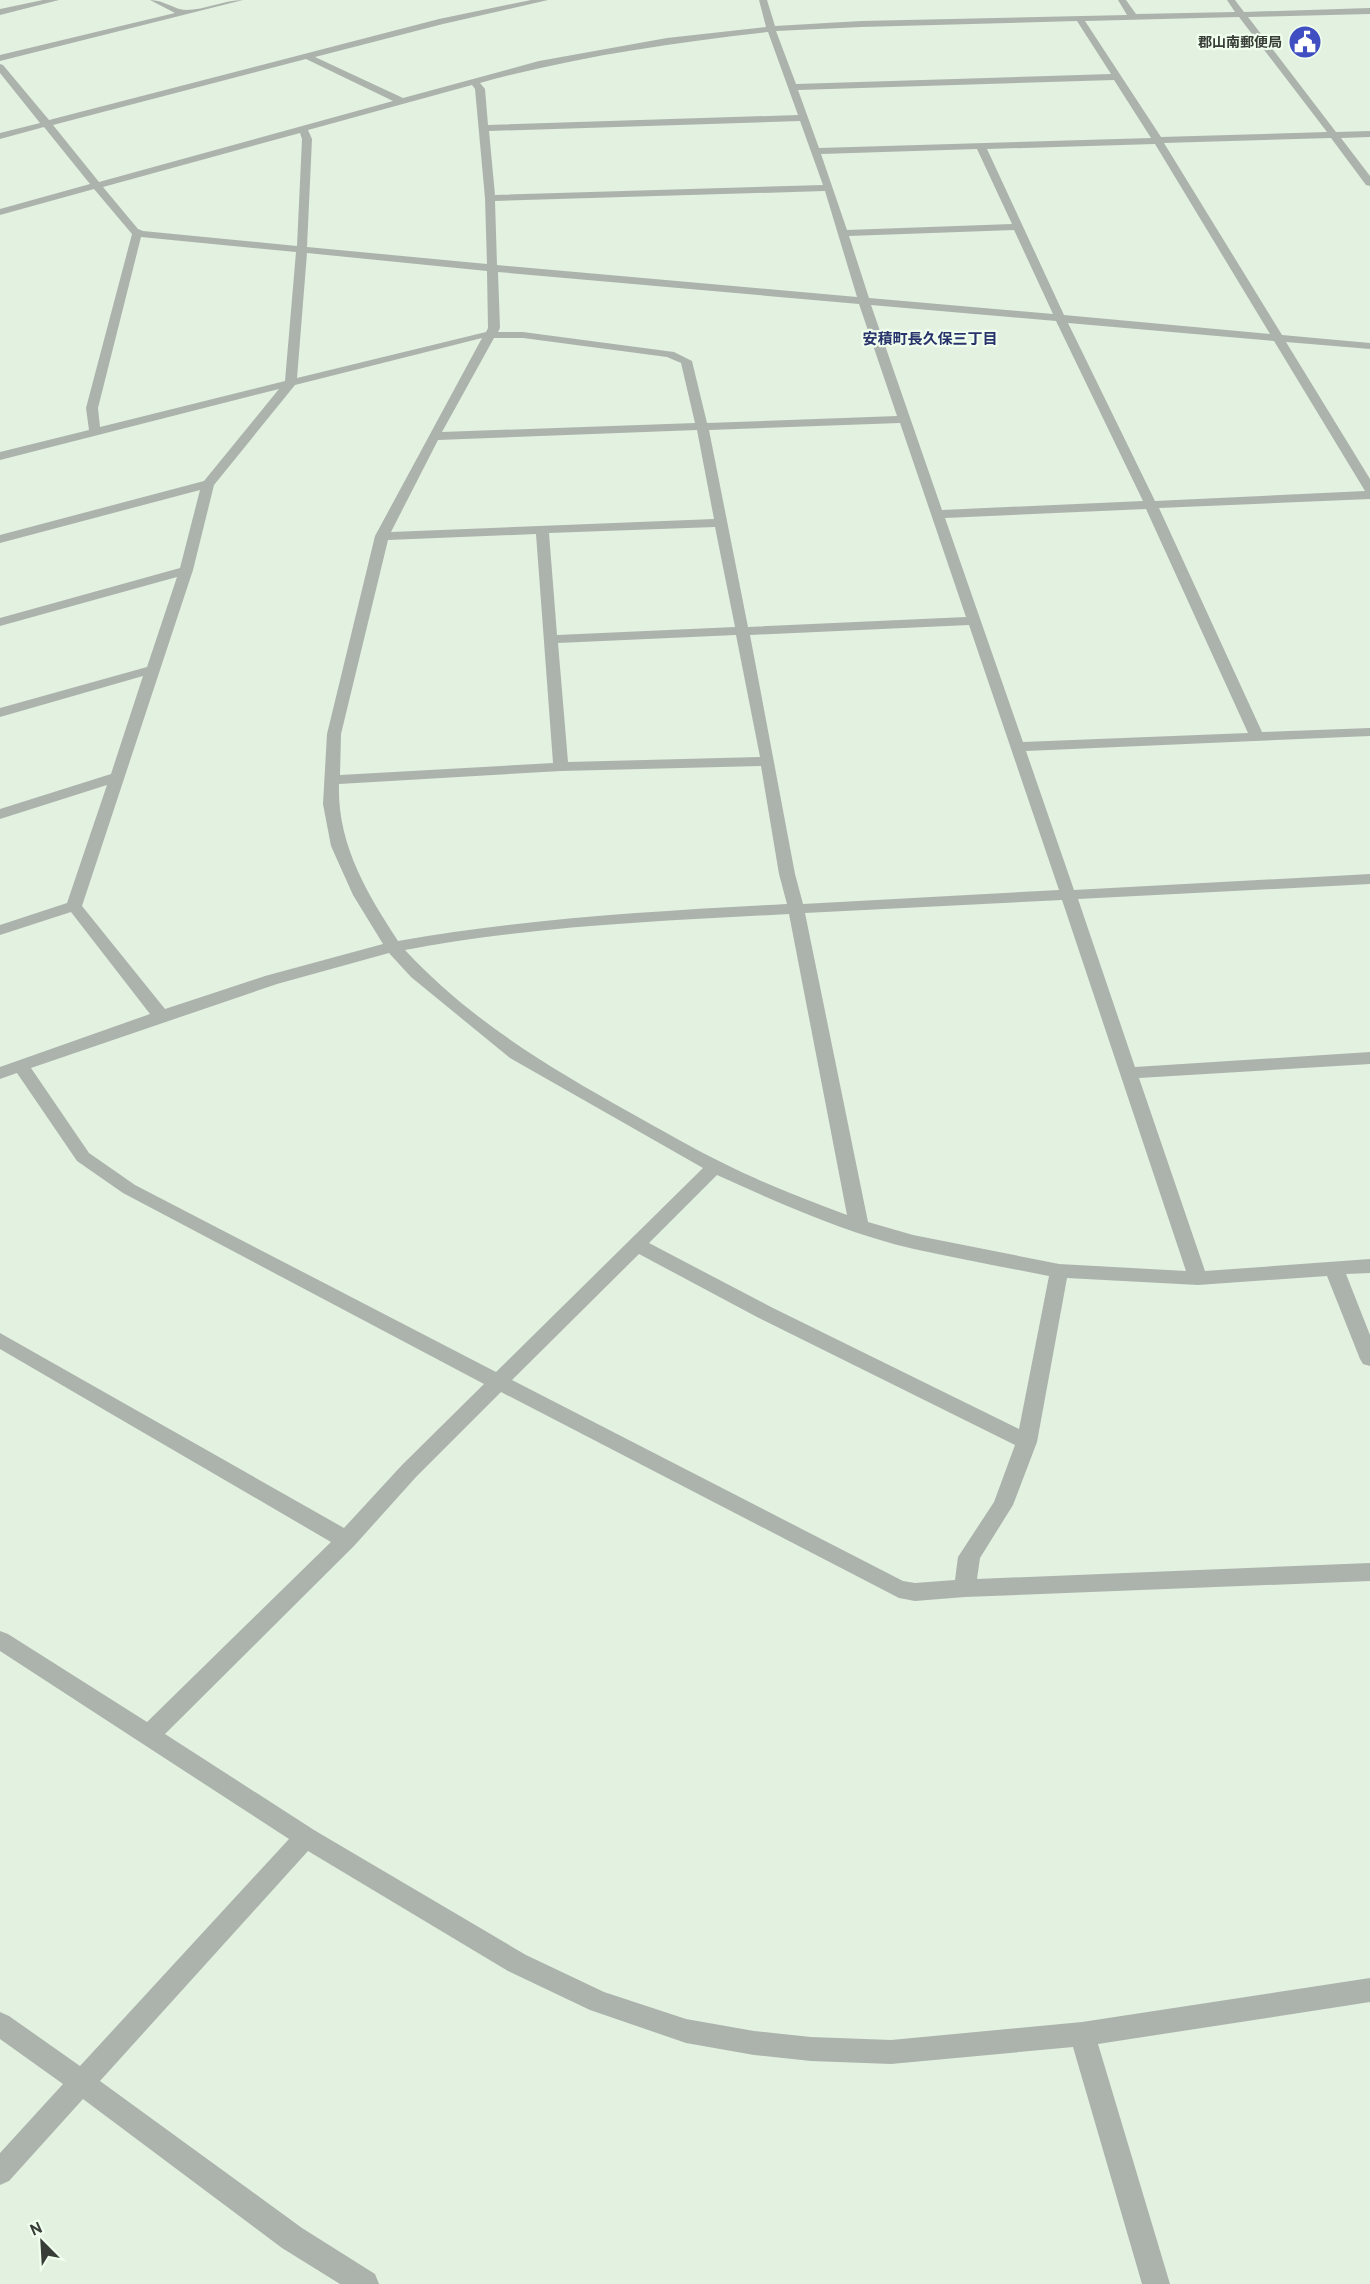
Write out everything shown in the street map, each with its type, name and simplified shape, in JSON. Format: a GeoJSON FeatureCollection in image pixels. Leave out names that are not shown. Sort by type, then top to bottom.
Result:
{"type":"FeatureCollection","features":[{"type":"Feature","properties":{"kind":"street"},"geometry":{"type":"LineString","coordinates":[[0,12],[55,0]]}},
{"type":"Feature","properties":{"kind":"street"},"geometry":{"type":"LineString","coordinates":[[154,0],[183,13]]}},
{"type":"Feature","properties":{"kind":"street"},"geometry":{"type":"LineString","coordinates":[[0,58],[239,0]]}},
{"type":"Feature","properties":{"kind":"street"},"geometry":{"type":"LineString","coordinates":[[0,135],[493,9],[544,0]]}},
{"type":"Feature","properties":{"kind":"street"},"geometry":{"type":"LineString","coordinates":[[763,0],[791,87],[829,188],[864,301],[1198,1278]]}},
{"type":"Feature","properties":{"kind":"street"},"geometry":{"type":"LineString","coordinates":[[1122,0],[1133,17]]}},
{"type":"Feature","properties":{"kind":"street"},"geometry":{"type":"LineString","coordinates":[[1232,0],[1370,183]]}},
{"type":"Feature","properties":{"kind":"street"},"geometry":{"type":"LineString","coordinates":[[477,3],[493,9]]}},
{"type":"Feature","properties":{"kind":"street"},"geometry":{"type":"LineString","coordinates":[[0,212],[539,64],[609,50],[710,35],[771,29],[1370,11]]}},
{"type":"Feature","properties":{"kind":"street"},"geometry":{"type":"LineString","coordinates":[[1078,18],[1119,77],[1370,489]]}},
{"type":"Feature","properties":{"kind":"street"},"geometry":{"type":"LineString","coordinates":[[306,56],[401,101]]}},
{"type":"Feature","properties":{"kind":"street"},"geometry":{"type":"LineString","coordinates":[[0,67],[137,233],[493,268],[1370,346]]}},
{"type":"Feature","properties":{"kind":"street"},"geometry":{"type":"LineString","coordinates":[[791,87],[1119,77]]}},
{"type":"Feature","properties":{"kind":"street"},"geometry":{"type":"LineString","coordinates":[[473,81],[480,88],[490,198],[495,323],[493,334],[434,436],[382,536],[334,734],[331,804],[339,846],[361,895],[393,947],[432,986],[516,1054],[715,1167],[787,1199],[859,1226],[914,1242],[1059,1271],[1198,1278],[1370,1266]]}},
{"type":"Feature","properties":{"kind":"street"},"geometry":{"type":"LineString","coordinates":[[484,128],[803,118]]}},
{"type":"Feature","properties":{"kind":"street"},"geometry":{"type":"LineString","coordinates":[[74,906],[186,570],[208,484],[291,382],[302,249],[307,140],[303,129]]}},
{"type":"Feature","properties":{"kind":"street"},"geometry":{"type":"LineString","coordinates":[[815,151],[1370,134]]}},
{"type":"Feature","properties":{"kind":"street"},"geometry":{"type":"LineString","coordinates":[[981,146],[1060,318],[1151,505],[1257,737]]}},
{"type":"Feature","properties":{"kind":"street"},"geometry":{"type":"LineString","coordinates":[[490,198],[829,188]]}},
{"type":"Feature","properties":{"kind":"street"},"geometry":{"type":"LineString","coordinates":[[843,233],[1018,227]]}},
{"type":"Feature","properties":{"kind":"street"},"geometry":{"type":"LineString","coordinates":[[95,431],[91,419],[92,408],[137,233]]}},
{"type":"Feature","properties":{"kind":"street"},"geometry":{"type":"LineString","coordinates":[[0,456],[457,340],[493,334],[523,335],[680,357],[687,363],[702,427],[719,523],[768,761],[787,874],[796,909],[859,1226]]}},
{"type":"Feature","properties":{"kind":"street"},"geometry":{"type":"LineString","coordinates":[[434,436],[906,419]]}},
{"type":"Feature","properties":{"kind":"street"},"geometry":{"type":"LineString","coordinates":[[0,539],[208,484]]}},
{"type":"Feature","properties":{"kind":"street"},"geometry":{"type":"LineString","coordinates":[[937,514],[1370,495]]}},
{"type":"Feature","properties":{"kind":"street"},"geometry":{"type":"LineString","coordinates":[[382,536],[719,523]]}},
{"type":"Feature","properties":{"kind":"street"},"geometry":{"type":"LineString","coordinates":[[542,530],[561,767]]}},
{"type":"Feature","properties":{"kind":"street"},"geometry":{"type":"LineString","coordinates":[[0,622],[186,570]]}},
{"type":"Feature","properties":{"kind":"street"},"geometry":{"type":"LineString","coordinates":[[552,639],[975,621]]}},
{"type":"Feature","properties":{"kind":"street"},"geometry":{"type":"LineString","coordinates":[[0,713],[154,669]]}},
{"type":"Feature","properties":{"kind":"street"},"geometry":{"type":"LineString","coordinates":[[1017,747],[1370,732]]}},
{"type":"Feature","properties":{"kind":"street"},"geometry":{"type":"LineString","coordinates":[[331,780],[561,767],[768,761]]}},
{"type":"Feature","properties":{"kind":"street"},"geometry":{"type":"LineString","coordinates":[[0,813],[116,777]]}},
{"type":"Feature","properties":{"kind":"street"},"geometry":{"type":"LineString","coordinates":[[0,1073],[161,1016],[314,967],[393,947],[470,933],[561,921],[1370,879]]}},
{"type":"Feature","properties":{"kind":"street"},"geometry":{"type":"LineString","coordinates":[[0,930],[74,906]]}},
{"type":"Feature","properties":{"kind":"street"},"geometry":{"type":"LineString","coordinates":[[74,906],[161,1016]]}},
{"type":"Feature","properties":{"kind":"street"},"geometry":{"type":"LineString","coordinates":[[1128,1072],[1370,1058]]}},
{"type":"Feature","properties":{"kind":"street"},"geometry":{"type":"LineString","coordinates":[[21,1066],[83,1157],[100,1171],[222,1239],[899,1589],[915,1592],[965,1588],[1370,1572]]}},
{"type":"Feature","properties":{"kind":"street"},"geometry":{"type":"LineString","coordinates":[[149,1736],[346,1540],[409,1471],[715,1167]]}},
{"type":"Feature","properties":{"kind":"street"},"geometry":{"type":"LineString","coordinates":[[637,1245],[764,1312],[1027,1442]]}},
{"type":"Feature","properties":{"kind":"street"},"geometry":{"type":"LineString","coordinates":[[1334,1269],[1370,1359]]}},
{"type":"Feature","properties":{"kind":"street"},"geometry":{"type":"LineString","coordinates":[[965,1588],[969,1557],[1003,1506],[1027,1442],[1043,1346],[1059,1271]]}},
{"type":"Feature","properties":{"kind":"street"},"geometry":{"type":"LineString","coordinates":[[0,1340],[346,1540]]}},
{"type":"Feature","properties":{"kind":"street"},"geometry":{"type":"LineString","coordinates":[[0,1640],[306,1837],[500,1953],[560,1985],[630,2014],[686,2031],[754,2043],[800,2048],[891,2052],[1082,2034],[1370,1990]]}},
{"type":"Feature","properties":{"kind":"street"},"geometry":{"type":"LineString","coordinates":[[0,2172],[306,1837]]}},
{"type":"Feature","properties":{"kind":"street"},"geometry":{"type":"LineString","coordinates":[[0,2024],[186,2158],[292,2238],[365,2284]]}},
{"type":"Feature","properties":{"kind":"street"},"geometry":{"type":"LineString","coordinates":[[1082,2034],[1156,2284]]}},
{"type":"Feature","properties":{"kind":"place","name":"郡山南郵便局"},"geometry":{"type":"Point","coordinates":[1305,42]}},
{"type":"Feature","properties":{"kind":"district","name":"安積町長久保三丁目"},"geometry":{"type":"Point","coordinates":[930,339]}}]}
